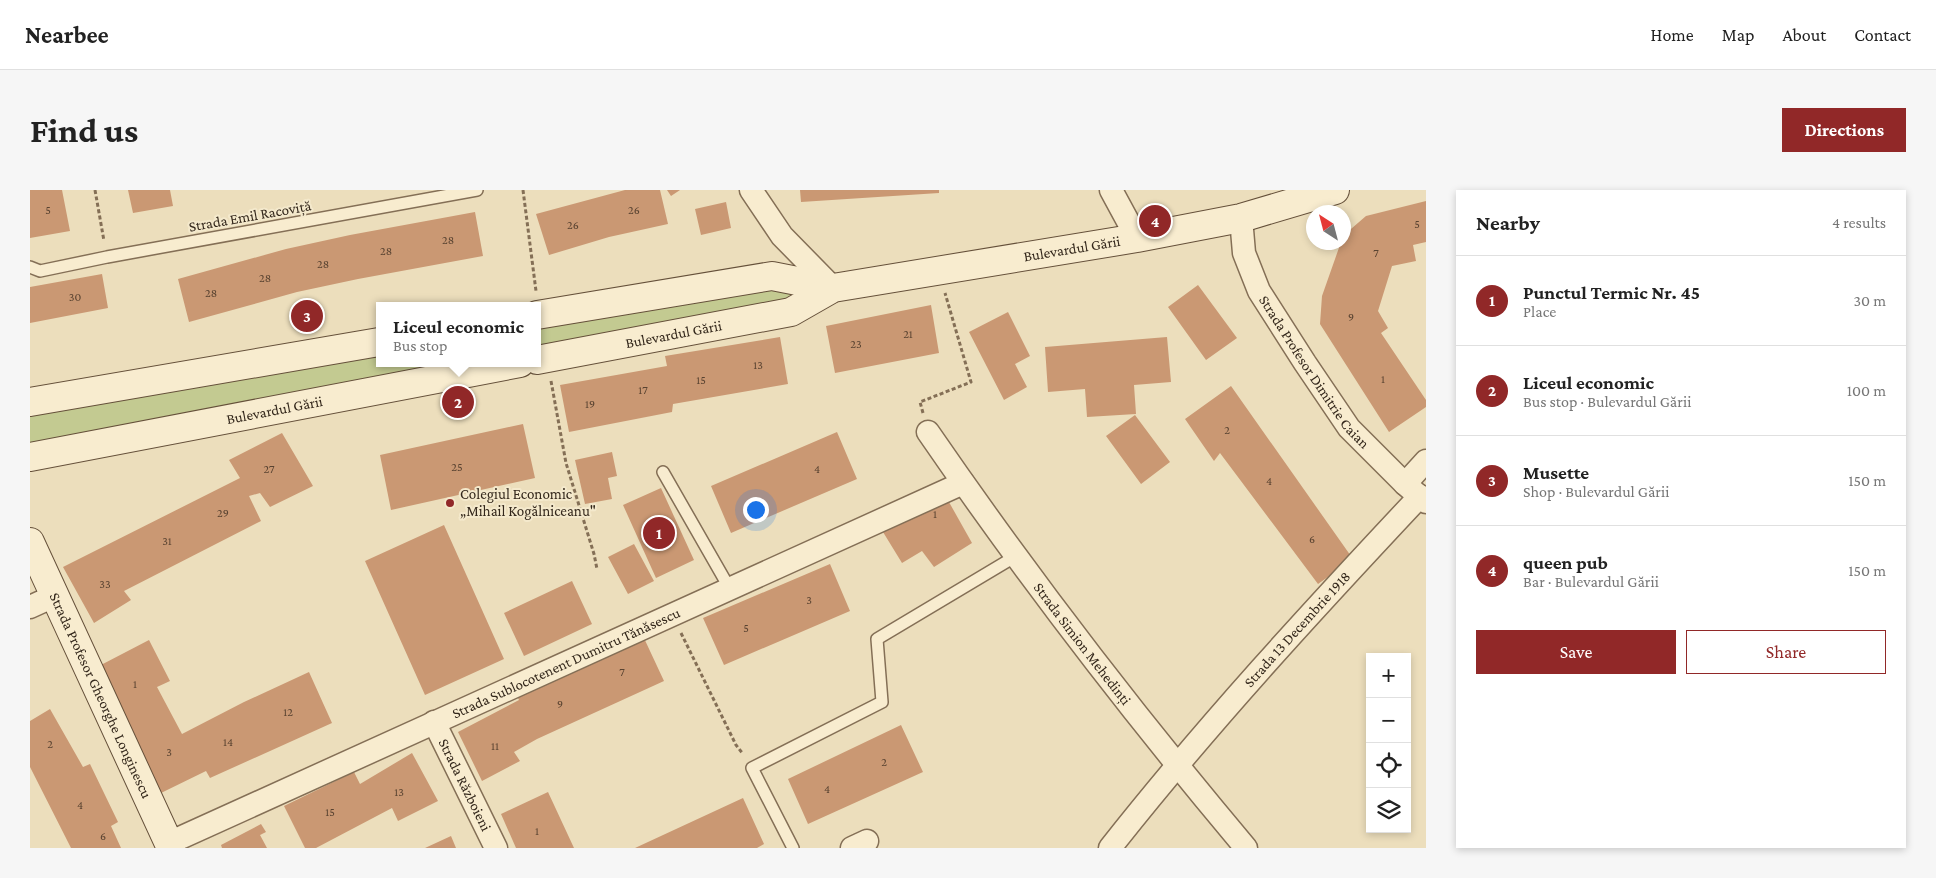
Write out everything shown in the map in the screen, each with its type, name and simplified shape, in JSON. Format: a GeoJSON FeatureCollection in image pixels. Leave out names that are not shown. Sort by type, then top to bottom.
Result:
{"type":"FeatureCollection","features":[{"type":"Feature","properties":{"kind":"main road","name":"Bulevardul Gării"},"geometry":{"type":"LineString","coordinates":[[541,314],[772,276],[833,288],[1137,238],[1241,218],[1335,190]]}},
{"type":"Feature","properties":{"kind":"main road","name":"Bulevardul Gării"},"geometry":{"type":"LineString","coordinates":[[542,359],[791,312],[833,288]]}},
{"type":"Feature","properties":{"kind":"main road"},"geometry":{"type":"LineString","coordinates":[[30,402],[376,343]]}},
{"type":"Feature","properties":{"kind":"main road","name":"Bulevardul Gării"},"geometry":{"type":"LineString","coordinates":[[30,457],[499,367]]}},
{"type":"Feature","properties":{"kind":"main road","name":"Strada Profesor Gheorghe Longinescu"},"geometry":{"type":"LineString","coordinates":[[30,542],[42,601],[170,846]]}},
{"type":"Feature","properties":{"kind":"street"},"geometry":{"type":"LineString","coordinates":[[751,190],[782,236],[833,288]]}},
{"type":"Feature","properties":{"kind":"street"},"geometry":{"type":"LineString","coordinates":[[1111,190],[1137,238]]}},
{"type":"Feature","properties":{"kind":"street","name":"Strada Profesor Dimitrie Caian"},"geometry":{"type":"LineString","coordinates":[[1241,218],[1244,253],[1259,291],[1349,428],[1417,494]]}},
{"type":"Feature","properties":{"kind":"street","name":"Strada Simion Mehedinți"},"geometry":{"type":"LineString","coordinates":[[928,432],[1016,556],[1177,766],[1246,848]]}},
{"type":"Feature","properties":{"kind":"street","name":"Strada 13 Decembrie 1918"},"geometry":{"type":"LineString","coordinates":[[1110,848],[1177,766],[1300,624],[1417,494],[1426,461]]}},
{"type":"Feature","properties":{"kind":"street","name":"Strada Sublocotenent Dumitru Tănăsescu"},"geometry":{"type":"LineString","coordinates":[[170,846],[434,722],[964,483]]}},
{"type":"Feature","properties":{"kind":"street","name":"Strada Războieni"},"geometry":{"type":"LineString","coordinates":[[434,722],[496,848]]}},
{"type":"Feature","properties":{"kind":"lane","name":"Strada Emil Racoviță"},"geometry":{"type":"LineString","coordinates":[[30,267],[40,271],[107,257],[477,190]]}},
{"type":"Feature","properties":{"kind":"lane"},"geometry":{"type":"LineString","coordinates":[[662,472],[730,589]]}},
{"type":"Feature","properties":{"kind":"lane"},"geometry":{"type":"LineString","coordinates":[[793,848],[752,768],[882,702],[877,639],[1016,556]]}},
{"type":"Feature","properties":{"kind":"path"},"geometry":{"type":"LineString","coordinates":[[96,190],[107,257]]}},
{"type":"Feature","properties":{"kind":"path"},"geometry":{"type":"LineString","coordinates":[[523,190],[536,302]]}},
{"type":"Feature","properties":{"kind":"path"},"geometry":{"type":"LineString","coordinates":[[928,432],[920,402],[971,382],[938,271]]}},
{"type":"Feature","properties":{"kind":"path"},"geometry":{"type":"LineString","coordinates":[[542,359],[566,464],[597,569]]}},
{"type":"Feature","properties":{"kind":"path"},"geometry":{"type":"LineString","coordinates":[[672,615],[736,745],[752,768]]}},
{"type":"Feature","properties":{"kind":"green space"},"geometry":{"type":"Polygon","coordinates":[[[772,276],[833,288],[541,359],[541,314],[772,276]]]}},
{"type":"Feature","properties":{"kind":"green space"},"geometry":{"type":"Polygon","coordinates":[[[376,343],[376,367],[499,367],[30,457],[30,402],[376,343]]]}},
{"type":"Feature","properties":{"kind":"building"},"geometry":{"type":"Polygon","coordinates":[[[30,190],[62,190],[70,231],[30,238],[30,190]]]}},
{"type":"Feature","properties":{"kind":"building"},"geometry":{"type":"Polygon","coordinates":[[[128,190],[170,190],[173,206],[133,213],[128,190]]]}},
{"type":"Feature","properties":{"kind":"building"},"geometry":{"type":"Polygon","coordinates":[[[625,190],[660,190],[668,224],[609,237],[549,255],[536,214],[625,190]]]}},
{"type":"Feature","properties":{"kind":"building"},"geometry":{"type":"Polygon","coordinates":[[[667,190],[680,190],[671,196],[667,190]]]}},
{"type":"Feature","properties":{"kind":"building"},"geometry":{"type":"Polygon","coordinates":[[[800,190],[939,190],[939,193],[801,202],[800,190]]]}},
{"type":"Feature","properties":{"kind":"building"},"geometry":{"type":"Polygon","coordinates":[[[1426,201],[1426,242],[1413,245],[1416,261],[1392,266],[1378,311],[1388,328],[1381,333],[1426,400],[1426,407],[1389,432],[1320,324],[1322,296],[1338,250],[1351,250],[1351,229],[1366,216],[1426,201]]]}},
{"type":"Feature","properties":{"kind":"building"},"geometry":{"type":"Polygon","coordinates":[[[726,202],[731,228],[701,235],[695,209],[726,202]]]}},
{"type":"Feature","properties":{"kind":"building"},"geometry":{"type":"Polygon","coordinates":[[[475,212],[483,256],[297,292],[189,322],[178,279],[286,249],[475,212]]]}},
{"type":"Feature","properties":{"kind":"building"},"geometry":{"type":"Polygon","coordinates":[[[102,274],[108,308],[30,323],[30,287],[102,274]]]}},
{"type":"Feature","properties":{"kind":"building"},"geometry":{"type":"Polygon","coordinates":[[[1198,285],[1237,338],[1206,360],[1168,307],[1198,285]]]}},
{"type":"Feature","properties":{"kind":"building"},"geometry":{"type":"Polygon","coordinates":[[[931,305],[939,353],[835,373],[826,326],[931,305]]]}},
{"type":"Feature","properties":{"kind":"building"},"geometry":{"type":"Polygon","coordinates":[[[1008,312],[1030,356],[1015,364],[1027,387],[1004,400],[969,332],[1008,312]]]}},
{"type":"Feature","properties":{"kind":"building"},"geometry":{"type":"Polygon","coordinates":[[[780,337],[788,384],[673,404],[672,412],[569,432],[560,385],[667,366],[665,356],[780,337]]]}},
{"type":"Feature","properties":{"kind":"building"},"geometry":{"type":"Polygon","coordinates":[[[1167,337],[1171,382],[1134,385],[1136,414],[1087,417],[1085,389],[1048,392],[1045,347],[1167,337]]]}},
{"type":"Feature","properties":{"kind":"building"},"geometry":{"type":"Polygon","coordinates":[[[1231,386],[1353,559],[1318,584],[1220,453],[1214,461],[1185,419],[1231,386]]]}},
{"type":"Feature","properties":{"kind":"building"},"geometry":{"type":"Polygon","coordinates":[[[1135,415],[1170,462],[1141,484],[1106,436],[1135,415]]]}},
{"type":"Feature","properties":{"kind":"building"},"geometry":{"type":"Polygon","coordinates":[[[523,424],[535,478],[391,510],[380,455],[523,424]]]}},
{"type":"Feature","properties":{"kind":"building"},"geometry":{"type":"Polygon","coordinates":[[[837,432],[857,479],[731,533],[711,486],[837,432]]]}},
{"type":"Feature","properties":{"kind":"building"},"geometry":{"type":"Polygon","coordinates":[[[282,433],[313,486],[270,507],[260,493],[249,496],[261,521],[124,591],[131,600],[94,623],[63,567],[240,478],[229,460],[282,433]]]}},
{"type":"Feature","properties":{"kind":"building"},"geometry":{"type":"Polygon","coordinates":[[[612,452],[617,476],[608,478],[612,499],[585,504],[575,460],[612,452]]]}},
{"type":"Feature","properties":{"kind":"building"},"geometry":{"type":"Polygon","coordinates":[[[661,488],[694,560],[656,578],[623,505],[661,488]]]}},
{"type":"Feature","properties":{"kind":"building"},"geometry":{"type":"Polygon","coordinates":[[[945,495],[972,543],[934,567],[922,551],[902,563],[883,532],[945,495]]]}},
{"type":"Feature","properties":{"kind":"building"},"geometry":{"type":"Polygon","coordinates":[[[444,525],[504,659],[425,695],[365,561],[444,525]]]}},
{"type":"Feature","properties":{"kind":"building"},"geometry":{"type":"Polygon","coordinates":[[[634,544],[654,581],[628,594],[608,557],[634,544]]]}},
{"type":"Feature","properties":{"kind":"building"},"geometry":{"type":"Polygon","coordinates":[[[830,564],[850,611],[724,665],[703,618],[830,564]]]}},
{"type":"Feature","properties":{"kind":"building"},"geometry":{"type":"Polygon","coordinates":[[[572,581],[592,624],[524,656],[504,613],[572,581]]]}},
{"type":"Feature","properties":{"kind":"building"},"geometry":{"type":"Polygon","coordinates":[[[643,636],[664,681],[537,739],[514,752],[520,761],[482,781],[458,732],[519,700],[516,694],[643,636]]]}},
{"type":"Feature","properties":{"kind":"building"},"geometry":{"type":"Polygon","coordinates":[[[149,640],[170,681],[157,687],[182,734],[244,702],[309,672],[332,723],[210,778],[206,771],[161,793],[99,666],[149,640]]]}},
{"type":"Feature","properties":{"kind":"building"},"geometry":{"type":"Polygon","coordinates":[[[50,709],[83,767],[90,764],[118,822],[111,826],[121,848],[71,848],[30,767],[30,721],[50,709]]]}},
{"type":"Feature","properties":{"kind":"building"},"geometry":{"type":"Polygon","coordinates":[[[901,725],[923,772],[808,824],[788,779],[901,725]]]}},
{"type":"Feature","properties":{"kind":"building"},"geometry":{"type":"Polygon","coordinates":[[[412,753],[438,801],[398,821],[392,808],[316,848],[305,848],[284,806],[354,772],[360,784],[412,753]]]}},
{"type":"Feature","properties":{"kind":"building"},"geometry":{"type":"Polygon","coordinates":[[[548,792],[574,848],[516,848],[501,814],[548,792]]]}},
{"type":"Feature","properties":{"kind":"building"},"geometry":{"type":"Polygon","coordinates":[[[743,798],[764,844],[757,848],[635,848],[743,798]]]}},
{"type":"Feature","properties":{"kind":"building"},"geometry":{"type":"Polygon","coordinates":[[[261,824],[266,832],[260,835],[267,848],[222,848],[221,845],[261,824]]]}},
{"type":"Feature","properties":{"kind":"building"},"geometry":{"type":"Polygon","coordinates":[[[451,836],[456,848],[425,848],[451,836]]]}},
{"type":"Feature","properties":{"kind":"place","name":"queen pub"},"geometry":{"type":"Point","coordinates":[1155,221]}},
{"type":"Feature","properties":{"kind":"place","name":"Musette"},"geometry":{"type":"Point","coordinates":[307,316]}},
{"type":"Feature","properties":{"kind":"place","name":"Liceul economic"},"geometry":{"type":"Point","coordinates":[458,402]}},
{"type":"Feature","properties":{"kind":"place","name":"Colegiul Economic „Mihail Kogălniceanu\""},"geometry":{"type":"Point","coordinates":[450,503]}},
{"type":"Feature","properties":{"kind":"place","name":"Punctul Termic Nr. 45"},"geometry":{"type":"Point","coordinates":[659,533]}}]}
